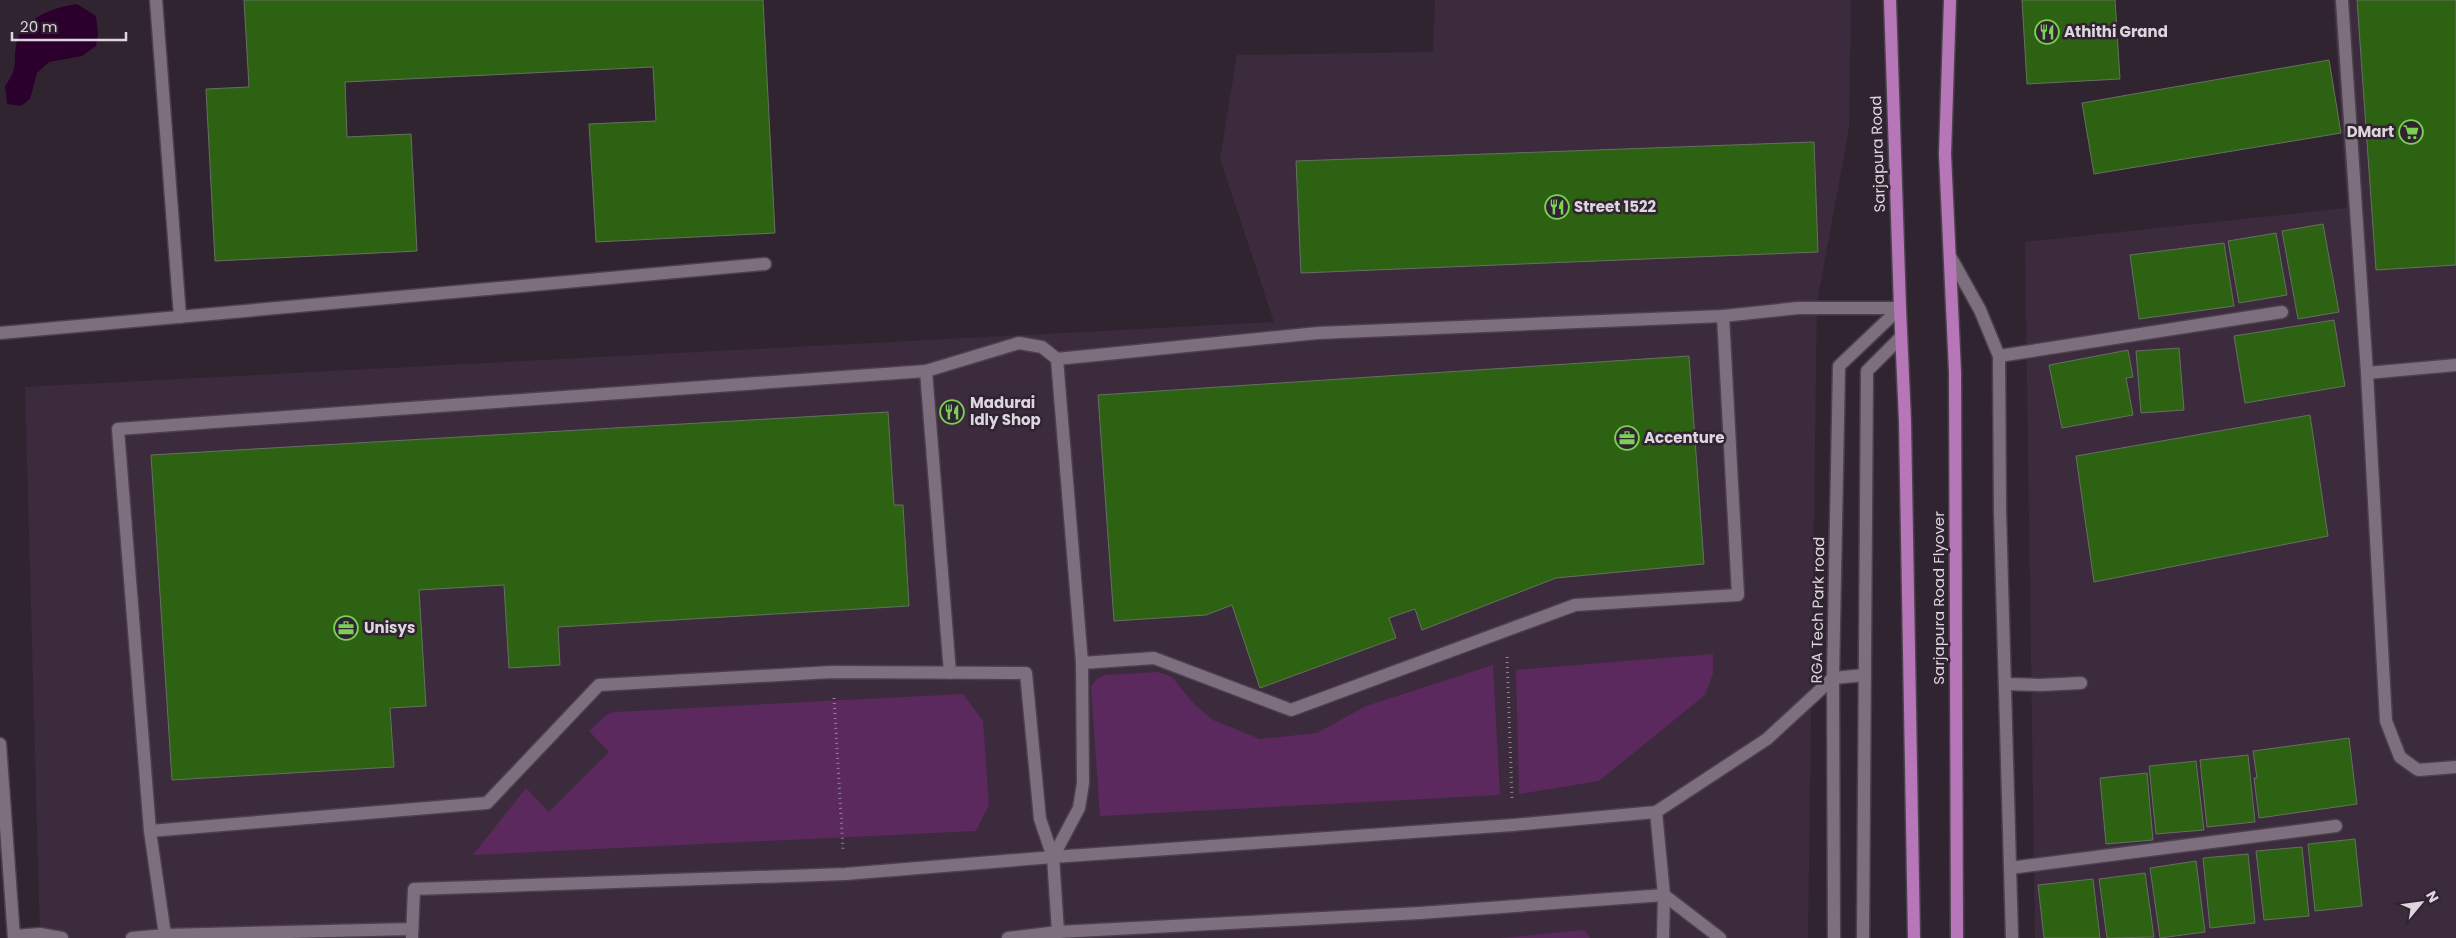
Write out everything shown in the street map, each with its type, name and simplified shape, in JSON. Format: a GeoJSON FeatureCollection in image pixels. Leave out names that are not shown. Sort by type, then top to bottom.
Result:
{"type":"FeatureCollection","features":[{"type":"Feature","properties":{"kind":"main road","name":"Sarjapura Road"},"geometry":{"type":"LineString","coordinates":[[1890,0],[1900,308]]}},
{"type":"Feature","properties":{"kind":"main road"},"geometry":{"type":"LineString","coordinates":[[1950,0],[1945,154],[1951,258]]}},
{"type":"Feature","properties":{"kind":"main road","name":"Sarjapura Road Flyover"},"geometry":{"type":"LineString","coordinates":[[1951,258],[1955,372],[1957,938]]}},
{"type":"Feature","properties":{"kind":"main road","name":"Sarjapura Road Flyover"},"geometry":{"type":"LineString","coordinates":[[1900,308],[1906,431],[1914,938]]}},
{"type":"Feature","properties":{"kind":"street"},"geometry":{"type":"LineString","coordinates":[[156,0],[180,317]]}},
{"type":"Feature","properties":{"kind":"street"},"geometry":{"type":"LineString","coordinates":[[2342,0],[2367,373],[2386,721],[2400,757],[2418,770],[2456,767]]}},
{"type":"Feature","properties":{"kind":"street"},"geometry":{"type":"LineString","coordinates":[[1951,258],[1980,310],[1999,356],[2000,512],[2012,938]]}},
{"type":"Feature","properties":{"kind":"street"},"geometry":{"type":"LineString","coordinates":[[0,333],[765,264]]}},
{"type":"Feature","properties":{"kind":"street"},"geometry":{"type":"LineString","coordinates":[[1056,359],[1318,333],[1723,316],[1798,308],[1900,308]]}},
{"type":"Feature","properties":{"kind":"street","name":"RGA Tech Park road"},"geometry":{"type":"LineString","coordinates":[[1834,938],[1833,678],[1839,366],[1900,308]]}},
{"type":"Feature","properties":{"kind":"street"},"geometry":{"type":"LineString","coordinates":[[1999,356],[2282,312]]}},
{"type":"Feature","properties":{"kind":"street"},"geometry":{"type":"LineString","coordinates":[[1082,662],[1154,658],[1291,710],[1575,605],[1738,595],[1723,316]]}},
{"type":"Feature","properties":{"kind":"street"},"geometry":{"type":"LineString","coordinates":[[1864,938],[1868,371],[1901,337]]}},
{"type":"Feature","properties":{"kind":"street"},"geometry":{"type":"LineString","coordinates":[[166,935],[150,831],[118,429],[926,371],[1019,343],[1042,347],[1056,359],[1082,662],[1083,783],[1079,808],[1053,857]]}},
{"type":"Feature","properties":{"kind":"street"},"geometry":{"type":"LineString","coordinates":[[2367,373],[2456,365]]}},
{"type":"Feature","properties":{"kind":"street"},"geometry":{"type":"LineString","coordinates":[[926,371],[950,673]]}},
{"type":"Feature","properties":{"kind":"street"},"geometry":{"type":"LineString","coordinates":[[150,831],[487,804],[599,685],[832,672],[1026,673],[1040,819],[1053,857],[1058,932]]}},
{"type":"Feature","properties":{"kind":"street"},"geometry":{"type":"LineString","coordinates":[[132,938],[166,935],[412,934],[414,889],[845,874],[1053,857],[1513,825],[1656,812],[1767,739],[1833,678],[1865,675]]}},
{"type":"Feature","properties":{"kind":"street"},"geometry":{"type":"LineString","coordinates":[[2005,684],[2081,683]]}},
{"type":"Feature","properties":{"kind":"street"},"geometry":{"type":"LineString","coordinates":[[0,744],[14,937],[40,934],[62,938]]}},
{"type":"Feature","properties":{"kind":"street"},"geometry":{"type":"LineString","coordinates":[[1656,812],[1664,895],[1663,938]]}},
{"type":"Feature","properties":{"kind":"street"},"geometry":{"type":"LineString","coordinates":[[2010,868],[2336,826]]}},
{"type":"Feature","properties":{"kind":"street"},"geometry":{"type":"LineString","coordinates":[[1008,938],[1058,932],[1420,913],[1664,895],[1720,938]]}},
{"type":"Feature","properties":{"kind":"path"},"geometry":{"type":"LineString","coordinates":[[1506,632],[1513,825]]}},
{"type":"Feature","properties":{"kind":"path"},"geometry":{"type":"LineString","coordinates":[[832,672],[845,874]]}},
{"type":"Feature","properties":{"kind":"shaded area"},"geometry":{"type":"Polygon","coordinates":[[[1435,0],[1851,0],[1849,128],[1817,303],[1808,938],[40,938],[25,387],[1274,322],[1220,159],[1237,55],[1433,52],[1435,0]]]}},
{"type":"Feature","properties":{"kind":"shaded area"},"geometry":{"type":"Polygon","coordinates":[[[2333,0],[2456,0],[2456,938],[2035,938],[2025,242],[2347,208],[2333,0]]]}},
{"type":"Feature","properties":{"kind":"shaded area"},"geometry":{"type":"Polygon","coordinates":[[[77,4],[96,16],[98,33],[96,46],[82,56],[49,62],[37,73],[30,99],[21,106],[7,104],[5,86],[13,73],[16,45],[21,31],[34,19],[43,14],[61,7],[77,4]]]}},
{"type":"Feature","properties":{"kind":"shaded area"},"geometry":{"type":"Polygon","coordinates":[[[1713,654],[1713,673],[1705,695],[1599,781],[1519,794],[1516,670],[1713,654]]]}},
{"type":"Feature","properties":{"kind":"shaded area"},"geometry":{"type":"Polygon","coordinates":[[[1493,665],[1500,795],[1100,816],[1091,687],[1097,679],[1105,675],[1159,672],[1172,677],[1194,704],[1213,720],[1260,739],[1317,733],[1366,706],[1493,665]]]}},
{"type":"Feature","properties":{"kind":"shaded area"},"geometry":{"type":"Polygon","coordinates":[[[963,694],[983,721],[989,805],[976,831],[473,855],[526,788],[549,812],[609,752],[589,731],[606,715],[614,712],[963,694]]]}},
{"type":"Feature","properties":{"kind":"shaded area"},"geometry":{"type":"Polygon","coordinates":[[[1584,930],[1590,938],[1500,938],[1584,930]]]}},
{"type":"Feature","properties":{"kind":"building"},"geometry":{"type":"Polygon","coordinates":[[[244,0],[763,0],[775,233],[596,242],[589,124],[656,121],[653,67],[345,82],[347,137],[411,134],[417,251],[215,261],[206,89],[249,87],[244,0]]]}},
{"type":"Feature","properties":{"kind":"building"},"geometry":{"type":"Polygon","coordinates":[[[2022,0],[2115,0],[2120,79],[2027,84],[2022,0]]]}},
{"type":"Feature","properties":{"kind":"building","name":"DMart"},"geometry":{"type":"Polygon","coordinates":[[[2357,0],[2456,0],[2456,265],[2376,270],[2357,0]]]}},
{"type":"Feature","properties":{"kind":"building"},"geometry":{"type":"Polygon","coordinates":[[[2329,60],[2341,133],[2094,174],[2082,103],[2329,60]]]}},
{"type":"Feature","properties":{"kind":"building","name":"Street 1522"},"geometry":{"type":"Polygon","coordinates":[[[1814,142],[1818,252],[1301,273],[1296,161],[1814,142]]]}},
{"type":"Feature","properties":{"kind":"building"},"geometry":{"type":"Polygon","coordinates":[[[2323,224],[2339,312],[2298,319],[2282,231],[2323,224]]]}},
{"type":"Feature","properties":{"kind":"building"},"geometry":{"type":"Polygon","coordinates":[[[2276,233],[2287,295],[2239,303],[2228,241],[2276,233]]]}},
{"type":"Feature","properties":{"kind":"building"},"geometry":{"type":"Polygon","coordinates":[[[2224,243],[2234,306],[2139,319],[2130,255],[2224,243]]]}},
{"type":"Feature","properties":{"kind":"building"},"geometry":{"type":"Polygon","coordinates":[[[2334,320],[2345,386],[2245,403],[2234,336],[2334,320]]]}},
{"type":"Feature","properties":{"kind":"building"},"geometry":{"type":"Polygon","coordinates":[[[2179,348],[2184,410],[2141,413],[2136,351],[2179,348]]]}},
{"type":"Feature","properties":{"kind":"building"},"geometry":{"type":"Polygon","coordinates":[[[2128,350],[2133,377],[2126,378],[2133,415],[2062,428],[2049,365],[2128,350]]]}},
{"type":"Feature","properties":{"kind":"building"},"geometry":{"type":"Polygon","coordinates":[[[1689,356],[1704,564],[1556,578],[1422,630],[1415,609],[1389,618],[1396,638],[1260,688],[1232,605],[1206,615],[1114,621],[1098,395],[1689,356]]]}},
{"type":"Feature","properties":{"kind":"building"},"geometry":{"type":"Polygon","coordinates":[[[888,412],[894,505],[903,505],[909,606],[558,627],[560,665],[509,668],[504,585],[419,590],[426,706],[390,708],[394,767],[172,780],[151,455],[888,412]]]}},
{"type":"Feature","properties":{"kind":"building"},"geometry":{"type":"Polygon","coordinates":[[[2310,415],[2328,536],[2094,582],[2076,456],[2310,415]]]}},
{"type":"Feature","properties":{"kind":"building"},"geometry":{"type":"Polygon","coordinates":[[[2349,738],[2357,804],[2259,818],[2254,778],[2257,778],[2253,751],[2349,738]]]}},
{"type":"Feature","properties":{"kind":"building"},"geometry":{"type":"Polygon","coordinates":[[[2248,755],[2255,822],[2207,827],[2200,760],[2248,755]]]}},
{"type":"Feature","properties":{"kind":"building"},"geometry":{"type":"Polygon","coordinates":[[[2196,761],[2204,830],[2156,834],[2149,766],[2196,761]]]}},
{"type":"Feature","properties":{"kind":"building"},"geometry":{"type":"Polygon","coordinates":[[[2147,773],[2153,840],[2106,844],[2100,778],[2147,773]]]}},
{"type":"Feature","properties":{"kind":"building"},"geometry":{"type":"Polygon","coordinates":[[[2355,839],[2362,906],[2315,911],[2308,844],[2355,839]]]}},
{"type":"Feature","properties":{"kind":"building"},"geometry":{"type":"Polygon","coordinates":[[[2302,847],[2309,916],[2264,920],[2256,851],[2302,847]]]}},
{"type":"Feature","properties":{"kind":"building"},"geometry":{"type":"Polygon","coordinates":[[[2248,854],[2255,923],[2210,928],[2203,858],[2248,854]]]}},
{"type":"Feature","properties":{"kind":"building"},"geometry":{"type":"Polygon","coordinates":[[[2196,861],[2205,932],[2160,938],[2150,868],[2196,861]]]}},
{"type":"Feature","properties":{"kind":"building"},"geometry":{"type":"Polygon","coordinates":[[[2145,873],[2154,937],[2107,938],[2099,879],[2145,873]]]}},
{"type":"Feature","properties":{"kind":"building"},"geometry":{"type":"Polygon","coordinates":[[[2093,879],[2100,938],[2044,938],[2038,885],[2093,879]]]}},
{"type":"Feature","properties":{"kind":"place","name":"Athithi Grand"},"geometry":{"type":"Point","coordinates":[2047,32]}},
{"type":"Feature","properties":{"kind":"place","name":"DMart"},"geometry":{"type":"Point","coordinates":[2411,132]}},
{"type":"Feature","properties":{"kind":"place","name":"Street 1522"},"geometry":{"type":"Point","coordinates":[1557,207]}},
{"type":"Feature","properties":{"kind":"place","name":"Madurai Idly Shop"},"geometry":{"type":"Point","coordinates":[952,412]}},
{"type":"Feature","properties":{"kind":"place","name":"Accenture"},"geometry":{"type":"Point","coordinates":[1627,438]}},
{"type":"Feature","properties":{"kind":"place","name":"Unisys"},"geometry":{"type":"Point","coordinates":[346,628]}}]}
